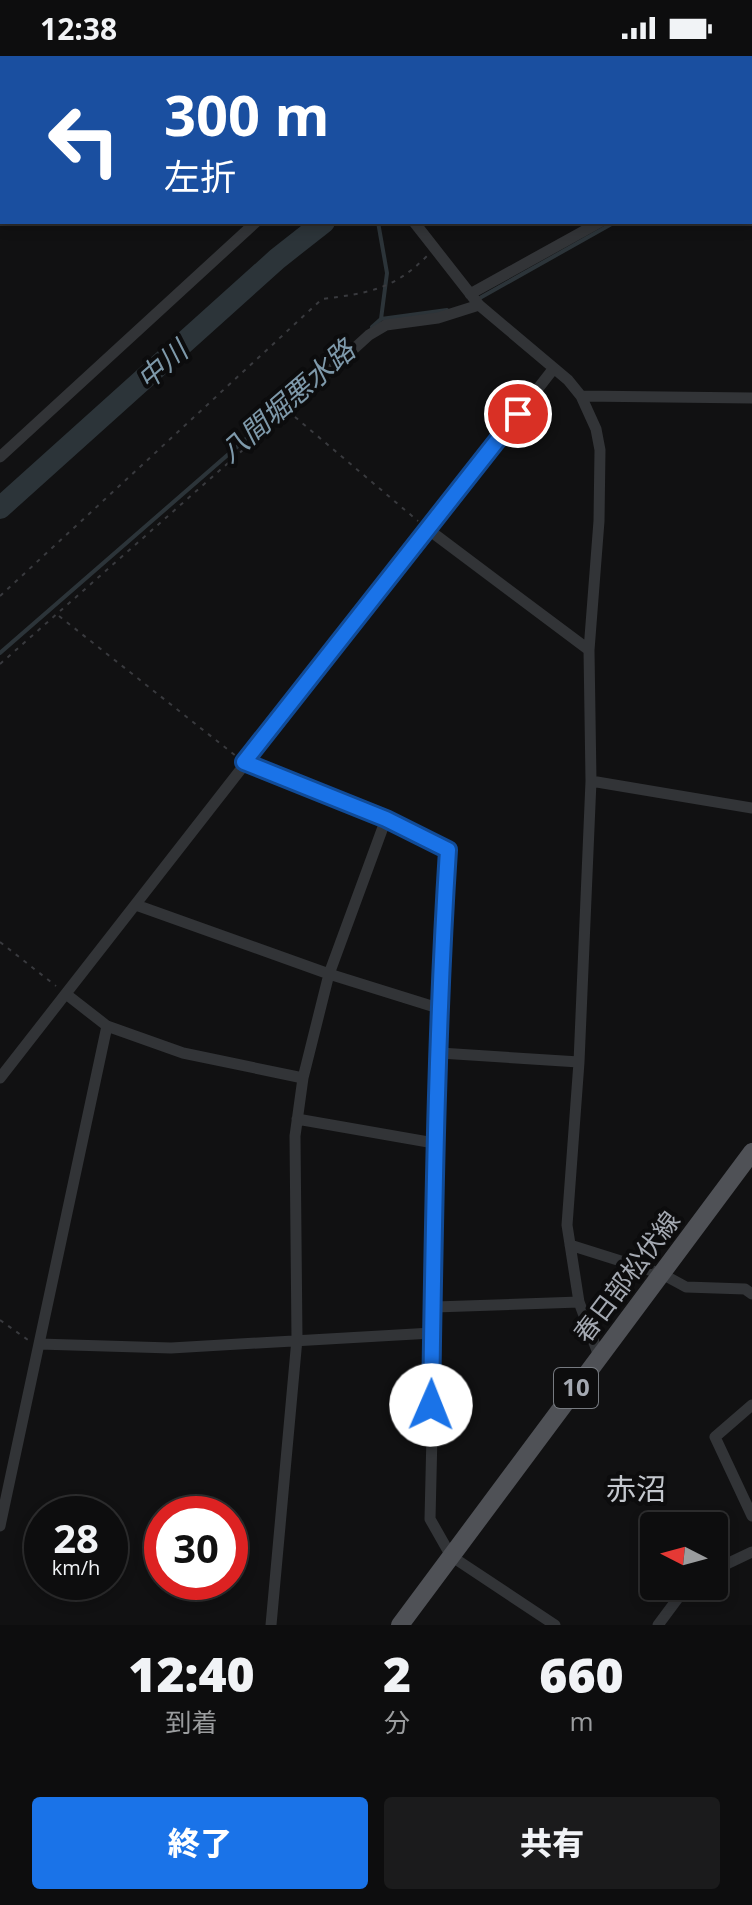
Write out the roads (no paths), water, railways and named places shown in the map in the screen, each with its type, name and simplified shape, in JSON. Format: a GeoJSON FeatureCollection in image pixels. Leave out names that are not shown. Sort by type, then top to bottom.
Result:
{"type":"FeatureCollection","features":[{"type":"Feature","properties":{"kind":"main road","name":"春日部松伏線"},"geometry":{"type":"LineString","coordinates":[[400,1625],[752,1152]]}},
{"type":"Feature","properties":{"kind":"street"},"geometry":{"type":"LineString","coordinates":[[0,457],[254,224]]}},
{"type":"Feature","properties":{"kind":"street"},"geometry":{"type":"LineString","coordinates":[[418,224],[479,305],[554,368],[581,396],[596,429],[600,450],[599,521],[589,650],[591,781],[579,1062],[567,1225],[579,1302],[599,1356]]}},
{"type":"Feature","properties":{"kind":"street"},"geometry":{"type":"LineString","coordinates":[[470,294],[596,224]]}},
{"type":"Feature","properties":{"kind":"street"},"geometry":{"type":"LineString","coordinates":[[287,410],[369,335],[386,325],[438,318],[479,305]]}},
{"type":"Feature","properties":{"kind":"street"},"geometry":{"type":"LineString","coordinates":[[0,1078],[554,368]]}},
{"type":"Feature","properties":{"kind":"street"},"geometry":{"type":"LineString","coordinates":[[581,396],[752,398]]}},
{"type":"Feature","properties":{"kind":"street"},"geometry":{"type":"LineString","coordinates":[[429,530],[589,650]]}},
{"type":"Feature","properties":{"kind":"street"},"geometry":{"type":"LineString","coordinates":[[244,762],[386,819],[448,850],[438,1008],[440,1053],[434,1143],[435,1307],[430,1519],[451,1556],[555,1625]]}},
{"type":"Feature","properties":{"kind":"street"},"geometry":{"type":"LineString","coordinates":[[591,781],[752,808]]}},
{"type":"Feature","properties":{"kind":"street"},"geometry":{"type":"LineString","coordinates":[[271,1625],[297,1339],[297,1119],[303,1078],[329,974],[386,819]]}},
{"type":"Feature","properties":{"kind":"street"},"geometry":{"type":"LineString","coordinates":[[136,905],[329,974],[438,1008]]}},
{"type":"Feature","properties":{"kind":"street"},"geometry":{"type":"LineString","coordinates":[[66,994],[107,1026],[183,1053],[303,1078]]}},
{"type":"Feature","properties":{"kind":"street"},"geometry":{"type":"LineString","coordinates":[[0,1526],[107,1026]]}},
{"type":"Feature","properties":{"kind":"street"},"geometry":{"type":"LineString","coordinates":[[440,1053],[579,1062]]}},
{"type":"Feature","properties":{"kind":"street"},"geometry":{"type":"LineString","coordinates":[[297,1119],[434,1143]]}},
{"type":"Feature","properties":{"kind":"street"},"geometry":{"type":"LineString","coordinates":[[570,1245],[662,1274],[686,1287],[745,1289],[752,1294]]}},
{"type":"Feature","properties":{"kind":"street"},"geometry":{"type":"LineString","coordinates":[[435,1307],[579,1302]]}},
{"type":"Feature","properties":{"kind":"street"},"geometry":{"type":"LineString","coordinates":[[39,1344],[154,1349],[432,1333]]}},
{"type":"Feature","properties":{"kind":"street"},"geometry":{"type":"LineString","coordinates":[[752,1405],[715,1437],[752,1516]]}},
{"type":"Feature","properties":{"kind":"street"},"geometry":{"type":"LineString","coordinates":[[728,1563],[752,1552]]}},
{"type":"Feature","properties":{"kind":"street"},"geometry":{"type":"LineString","coordinates":[[658,1625],[677,1600]]}},
{"type":"Feature","properties":{"kind":"waterway","name":"中川"},"geometry":{"type":"LineString","coordinates":[[0,508],[277,259],[321,224]]}},
{"type":"Feature","properties":{"kind":"waterway"},"geometry":{"type":"LineString","coordinates":[[378,224],[387,273],[381,319]]}},
{"type":"Feature","properties":{"kind":"waterway","name":"八間堀悪水路"},"geometry":{"type":"LineString","coordinates":[[478,299],[611,224]]}},
{"type":"Feature","properties":{"kind":"waterway","name":"八間堀悪水路"},"geometry":{"type":"LineString","coordinates":[[372,327],[381,319],[447,310]]}},
{"type":"Feature","properties":{"kind":"waterway","name":"八間堀悪水路"},"geometry":{"type":"LineString","coordinates":[[0,653],[285,405]]}},
{"type":"Feature","properties":{"kind":"district","name":"赤沼"},"geometry":{"type":"Point","coordinates":[636,1490]}}]}
